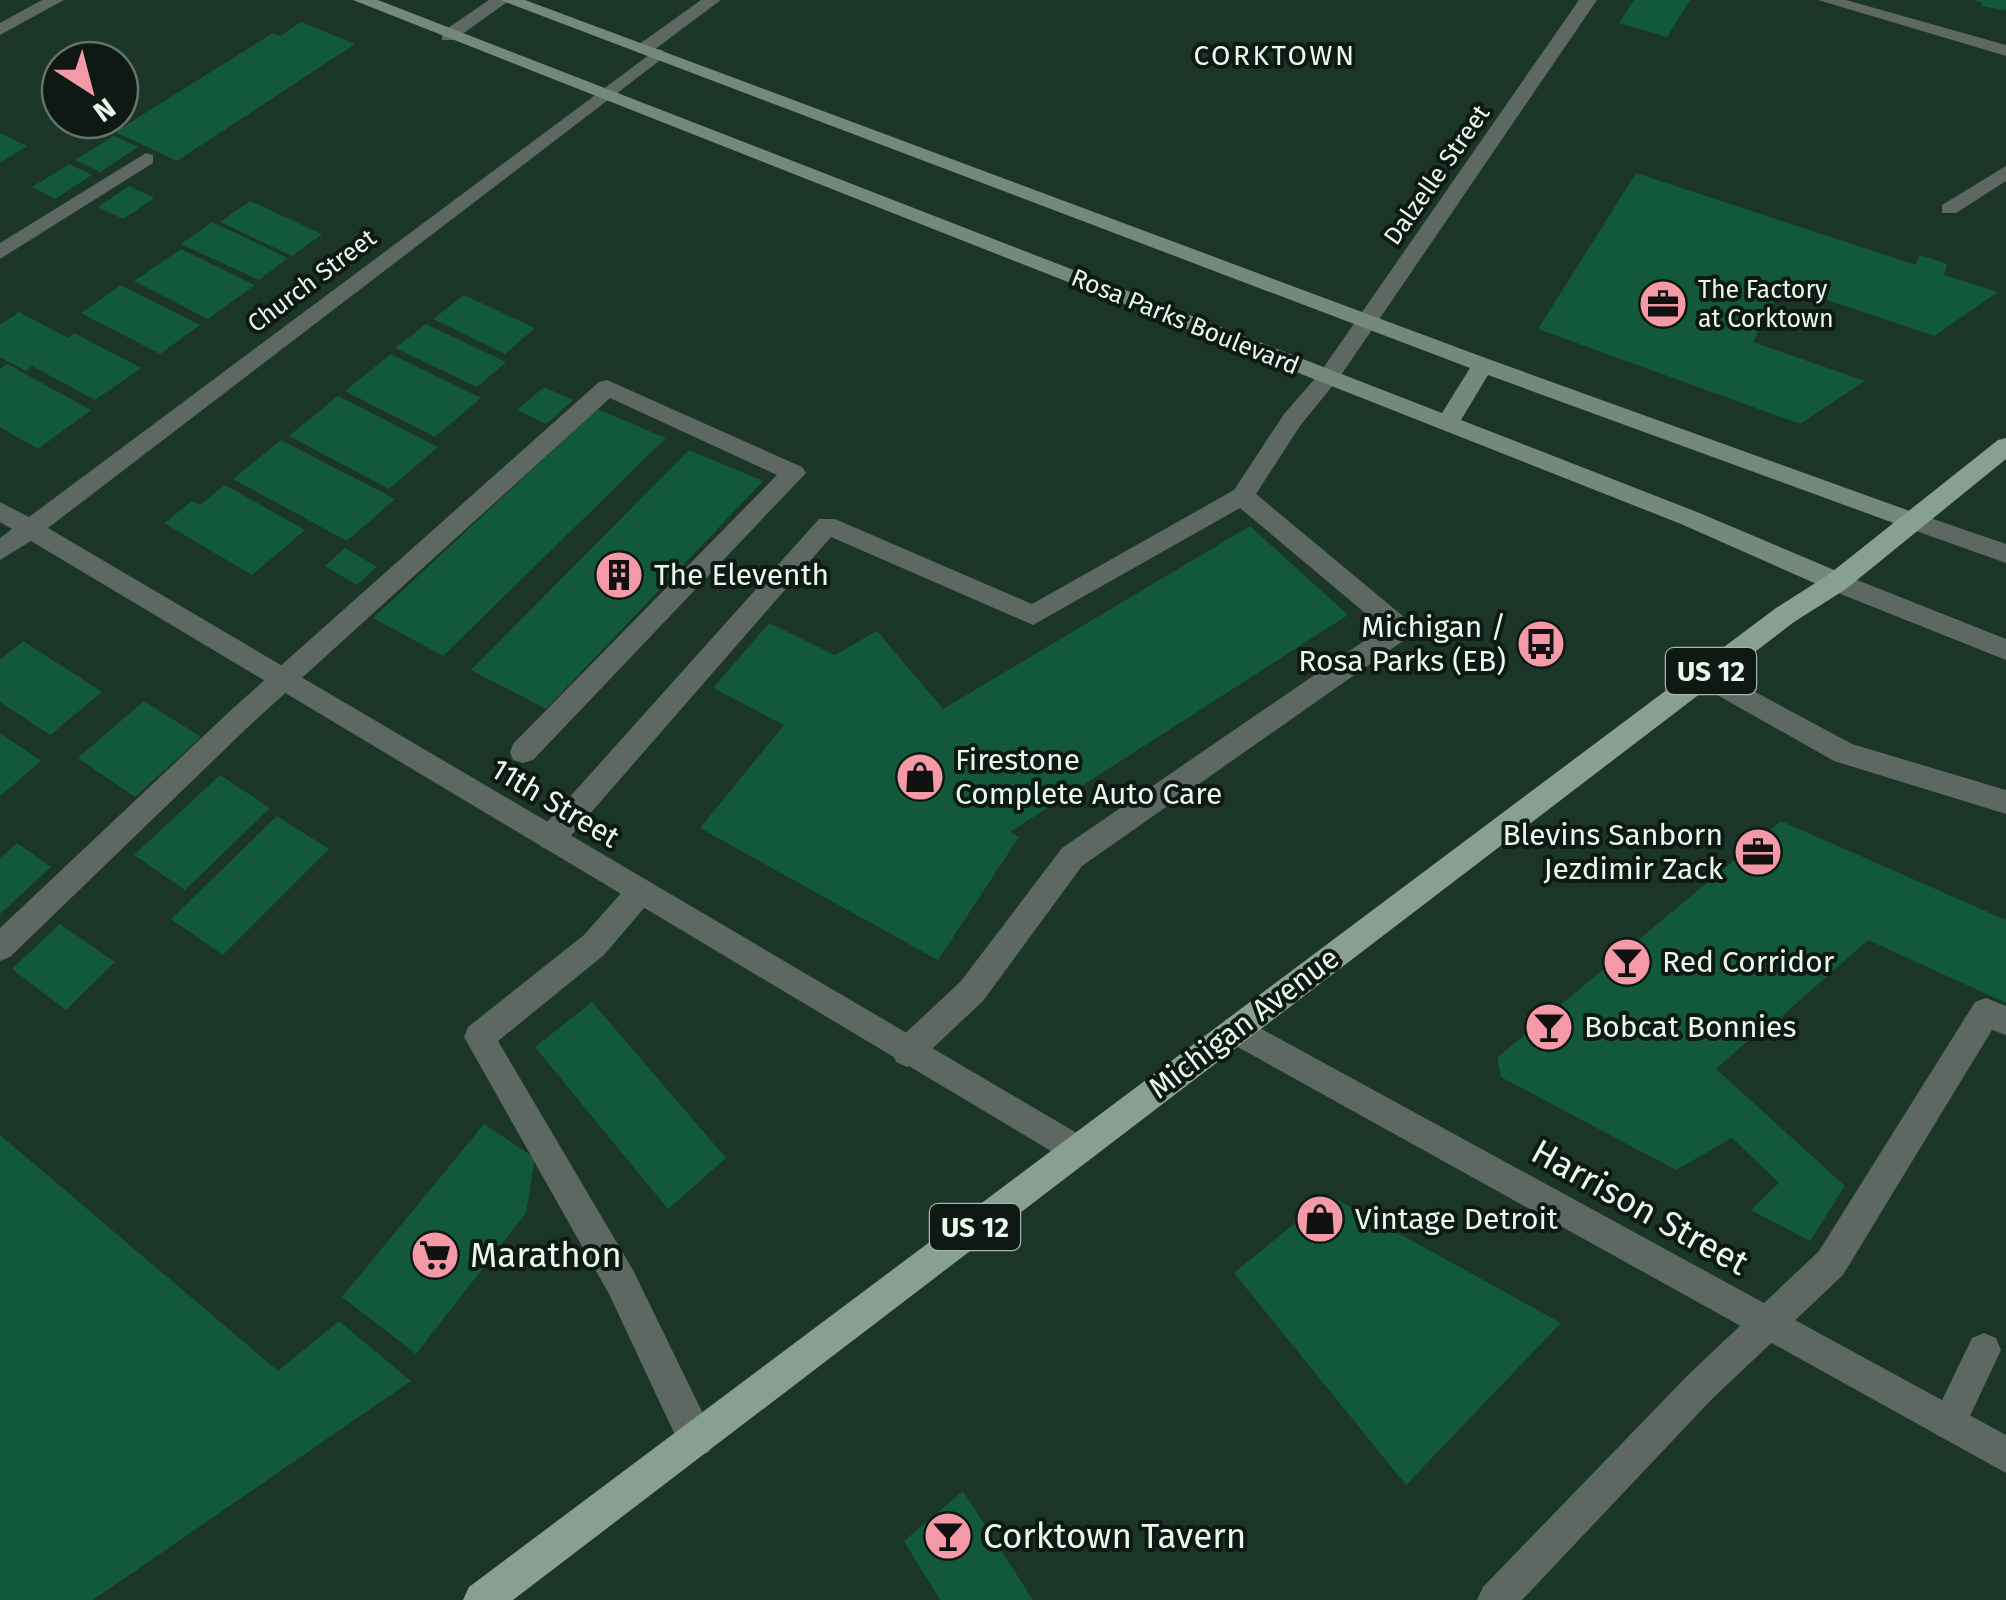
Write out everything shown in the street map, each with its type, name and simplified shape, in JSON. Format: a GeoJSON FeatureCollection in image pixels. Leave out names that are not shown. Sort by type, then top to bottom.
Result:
{"type":"FeatureCollection","features":[{"type":"Feature","properties":{"kind":"main road","name":"Rosa Parks Boulevard"},"geometry":{"type":"LineString","coordinates":[[362,0],[1689,518],[1836,582]]}},
{"type":"Feature","properties":{"kind":"main road"},"geometry":{"type":"LineString","coordinates":[[509,0],[1483,365],[1910,520]]}},
{"type":"Feature","properties":{"kind":"main road"},"geometry":{"type":"LineString","coordinates":[[1447,424],[1483,365]]}},
{"type":"Feature","properties":{"kind":"main road","name":"Michigan Avenue"},"geometry":{"type":"LineString","coordinates":[[482,1600],[1785,615],[1836,582],[2006,446]]}},
{"type":"Feature","properties":{"kind":"street"},"geometry":{"type":"LineString","coordinates":[[0,30],[54,0]]}},
{"type":"Feature","properties":{"kind":"street"},"geometry":{"type":"LineString","coordinates":[[448,36],[501,0]]}},
{"type":"Feature","properties":{"kind":"street","name":"Church Street"},"geometry":{"type":"LineString","coordinates":[[0,551],[604,94],[712,0]]}},
{"type":"Feature","properties":{"kind":"street","name":"Dalzelle Street"},"geometry":{"type":"LineString","coordinates":[[1242,496],[1588,0]]}},
{"type":"Feature","properties":{"kind":"street"},"geometry":{"type":"LineString","coordinates":[[1827,0],[2006,51]]}},
{"type":"Feature","properties":{"kind":"street"},"geometry":{"type":"LineString","coordinates":[[0,252],[146,160]]}},
{"type":"Feature","properties":{"kind":"street"},"geometry":{"type":"LineString","coordinates":[[1949,209],[2006,172]]}},
{"type":"Feature","properties":{"kind":"street"},"geometry":{"type":"LineString","coordinates":[[0,947],[284,679],[607,388],[794,472],[523,752]]}},
{"type":"Feature","properties":{"kind":"street"},"geometry":{"type":"LineString","coordinates":[[550,838],[827,525],[1032,615],[1242,496],[1401,628],[1072,857],[972,991],[907,1052]]}},
{"type":"Feature","properties":{"kind":"street","name":"11th Street"},"geometry":{"type":"LineString","coordinates":[[0,511],[1076,1150]]}},
{"type":"Feature","properties":{"kind":"street"},"geometry":{"type":"LineString","coordinates":[[1910,520],[2006,554]]}},
{"type":"Feature","properties":{"kind":"street","name":"Rosa Parks Boulevard"},"geometry":{"type":"LineString","coordinates":[[1836,582],[2006,650]]}},
{"type":"Feature","properties":{"kind":"street"},"geometry":{"type":"LineString","coordinates":[[1705,676],[1844,753],[2006,802]]}},
{"type":"Feature","properties":{"kind":"street"},"geometry":{"type":"LineString","coordinates":[[640,892],[594,945],[480,1036],[621,1282],[696,1439]]}},
{"type":"Feature","properties":{"kind":"street"},"geometry":{"type":"LineString","coordinates":[[1496,1600],[1700,1387],[1831,1263],[1986,1012],[2006,1021]]}},
{"type":"Feature","properties":{"kind":"street","name":"Harrison Street"},"geometry":{"type":"LineString","coordinates":[[1236,1030],[2006,1454]]}},
{"type":"Feature","properties":{"kind":"street"},"geometry":{"type":"LineString","coordinates":[[1949,1423],[1984,1350]]}},
{"type":"Feature","properties":{"kind":"building"},"geometry":{"type":"Polygon","coordinates":[[[1634,0],[1690,0],[1667,37],[1619,23],[1634,0]]]}},
{"type":"Feature","properties":{"kind":"building"},"geometry":{"type":"Polygon","coordinates":[[[1974,0],[2006,0],[2006,10],[1980,6],[1982,3],[1974,0]]]}},
{"type":"Feature","properties":{"kind":"building"},"geometry":{"type":"Polygon","coordinates":[[[301,22],[355,44],[177,161],[132,140],[140,140],[140,116],[273,33],[280,36],[301,22]]]}},
{"type":"Feature","properties":{"kind":"building"},"geometry":{"type":"Polygon","coordinates":[[[0,133],[27,146],[0,163],[0,133]]]}},
{"type":"Feature","properties":{"kind":"building"},"geometry":{"type":"Polygon","coordinates":[[[108,140],[123,140],[138,147],[100,172],[75,160],[108,140]]]}},
{"type":"Feature","properties":{"kind":"building"},"geometry":{"type":"Polygon","coordinates":[[[69,164],[92,175],[55,199],[32,187],[69,164]]]}},
{"type":"Feature","properties":{"kind":"building","name":"The Factory at Corktown"},"geometry":{"type":"Polygon","coordinates":[[[1636,173],[1916,265],[1920,255],[1947,264],[1944,275],[1998,292],[1934,336],[1783,285],[1753,342],[1865,381],[1800,424],[1538,329],[1636,173]]]}},
{"type":"Feature","properties":{"kind":"building"},"geometry":{"type":"Polygon","coordinates":[[[129,186],[154,198],[123,219],[98,207],[129,186]]]}},
{"type":"Feature","properties":{"kind":"building"},"geometry":{"type":"Polygon","coordinates":[[[250,201],[322,234],[292,256],[220,222],[250,201]]]}},
{"type":"Feature","properties":{"kind":"building"},"geometry":{"type":"Polygon","coordinates":[[[212,222],[288,258],[259,280],[181,244],[212,222]]]}},
{"type":"Feature","properties":{"kind":"building"},"geometry":{"type":"Polygon","coordinates":[[[181,249],[255,285],[208,319],[134,281],[181,249]]]}},
{"type":"Feature","properties":{"kind":"building"},"geometry":{"type":"Polygon","coordinates":[[[121,285],[200,325],[160,354],[81,313],[121,285]]]}},
{"type":"Feature","properties":{"kind":"building"},"geometry":{"type":"Polygon","coordinates":[[[464,295],[535,328],[505,354],[433,319],[464,295]]]}},
{"type":"Feature","properties":{"kind":"building"},"geometry":{"type":"Polygon","coordinates":[[[19,312],[68,338],[74,333],[141,368],[95,400],[32,366],[26,371],[0,357],[0,325],[19,312]]]}},
{"type":"Feature","properties":{"kind":"building"},"geometry":{"type":"Polygon","coordinates":[[[426,324],[506,362],[477,387],[395,348],[426,324]]]}},
{"type":"Feature","properties":{"kind":"building"},"geometry":{"type":"Polygon","coordinates":[[[391,354],[481,398],[435,437],[345,391],[391,354]]]}},
{"type":"Feature","properties":{"kind":"building"},"geometry":{"type":"Polygon","coordinates":[[[7,364],[91,410],[38,449],[0,427],[0,369],[7,364]]]}},
{"type":"Feature","properties":{"kind":"building"},"geometry":{"type":"Polygon","coordinates":[[[544,387],[573,400],[546,424],[517,410],[544,387]]]}},
{"type":"Feature","properties":{"kind":"building"},"geometry":{"type":"Polygon","coordinates":[[[338,396],[438,447],[389,489],[289,436],[338,396]]]}},
{"type":"Feature","properties":{"kind":"building","name":"The Eleventh"},"geometry":{"type":"Polygon","coordinates":[[[597,409],[666,438],[443,656],[373,618],[597,409]]]}},
{"type":"Feature","properties":{"kind":"building"},"geometry":{"type":"Polygon","coordinates":[[[281,440],[395,499],[347,541],[233,479],[281,440]]]}},
{"type":"Feature","properties":{"kind":"building","name":"The Eleventh"},"geometry":{"type":"Polygon","coordinates":[[[689,450],[763,481],[546,709],[471,670],[689,450]]]}},
{"type":"Feature","properties":{"kind":"building"},"geometry":{"type":"Polygon","coordinates":[[[225,485],[305,530],[252,575],[164,523],[192,501],[200,505],[225,485]]]}},
{"type":"Feature","properties":{"kind":"building","name":"Firestone Complete Auto Care"},"geometry":{"type":"Polygon","coordinates":[[[1250,526],[1348,615],[1010,832],[1019,837],[938,960],[700,828],[784,725],[713,688],[769,623],[835,655],[877,631],[943,709],[1250,526]]]}},
{"type":"Feature","properties":{"kind":"building"},"geometry":{"type":"Polygon","coordinates":[[[345,548],[377,567],[357,585],[325,566],[345,548]]]}},
{"type":"Feature","properties":{"kind":"building"},"geometry":{"type":"Polygon","coordinates":[[[23,641],[102,692],[50,735],[0,702],[0,660],[23,641]]]}},
{"type":"Feature","properties":{"kind":"building"},"geometry":{"type":"Polygon","coordinates":[[[144,701],[201,737],[135,797],[78,758],[144,701]]]}},
{"type":"Feature","properties":{"kind":"building"},"geometry":{"type":"Polygon","coordinates":[[[0,733],[41,761],[0,796],[0,733]]]}},
{"type":"Feature","properties":{"kind":"building"},"geometry":{"type":"Polygon","coordinates":[[[220,775],[270,808],[185,890],[134,855],[220,775]]]}},
{"type":"Feature","properties":{"kind":"building"},"geometry":{"type":"Polygon","coordinates":[[[277,816],[329,849],[223,955],[171,919],[277,816]]]}},
{"type":"Feature","properties":{"kind":"building"},"geometry":{"type":"Polygon","coordinates":[[[1781,821],[2006,920],[2006,1003],[1868,940],[1756,1039],[1753,1036],[1716,1069],[1845,1186],[1810,1241],[1751,1210],[1779,1183],[1732,1138],[1676,1170],[1501,1077],[1497,1058],[1781,821]]]}},
{"type":"Feature","properties":{"kind":"building"},"geometry":{"type":"Polygon","coordinates":[[[17,843],[51,867],[0,914],[0,858],[17,843]]]}},
{"type":"Feature","properties":{"kind":"building"},"geometry":{"type":"Polygon","coordinates":[[[60,924],[115,962],[66,1010],[12,969],[60,924]]]}},
{"type":"Feature","properties":{"kind":"building"},"geometry":{"type":"Polygon","coordinates":[[[592,1002],[726,1158],[668,1209],[535,1047],[592,1002]]]}},
{"type":"Feature","properties":{"kind":"building","name":"Marathon"},"geometry":{"type":"Polygon","coordinates":[[[484,1124],[535,1158],[526,1213],[416,1354],[342,1297],[484,1124]]]}},
{"type":"Feature","properties":{"kind":"building"},"geometry":{"type":"Polygon","coordinates":[[[0,1135],[278,1371],[339,1321],[411,1381],[93,1600],[0,1600],[0,1135]]]}},
{"type":"Feature","properties":{"kind":"building"},"geometry":{"type":"Polygon","coordinates":[[[1329,1195],[1561,1323],[1406,1485],[1234,1273],[1329,1195]]]}},
{"type":"Feature","properties":{"kind":"building"},"geometry":{"type":"Polygon","coordinates":[[[963,1491],[1033,1600],[940,1600],[904,1541],[963,1491]]]}},
{"type":"Feature","properties":{"kind":"place","name":"The Factory at Corktown"},"geometry":{"type":"Point","coordinates":[1663,304]}},
{"type":"Feature","properties":{"kind":"place","name":"The Eleventh"},"geometry":{"type":"Point","coordinates":[619,575]}},
{"type":"Feature","properties":{"kind":"place","name":"Michigan / Rosa Parks (EB)"},"geometry":{"type":"Point","coordinates":[1541,644]}},
{"type":"Feature","properties":{"kind":"place","name":"Firestone Complete Auto Care"},"geometry":{"type":"Point","coordinates":[920,777]}},
{"type":"Feature","properties":{"kind":"place","name":"Blevins Sanborn Jezdimir Zack"},"geometry":{"type":"Point","coordinates":[1758,852]}},
{"type":"Feature","properties":{"kind":"place","name":"Red Corridor"},"geometry":{"type":"Point","coordinates":[1627,962]}},
{"type":"Feature","properties":{"kind":"place","name":"Bobcat Bonnies"},"geometry":{"type":"Point","coordinates":[1549,1027]}},
{"type":"Feature","properties":{"kind":"place","name":"Vintage Detroit"},"geometry":{"type":"Point","coordinates":[1320,1219]}},
{"type":"Feature","properties":{"kind":"place","name":"Marathon"},"geometry":{"type":"Point","coordinates":[435,1255]}},
{"type":"Feature","properties":{"kind":"place","name":"Corktown Tavern"},"geometry":{"type":"Point","coordinates":[948,1536]}},
{"type":"Feature","properties":{"kind":"district","name":"CORKTOWN"},"geometry":{"type":"Point","coordinates":[1275,55]}}]}
